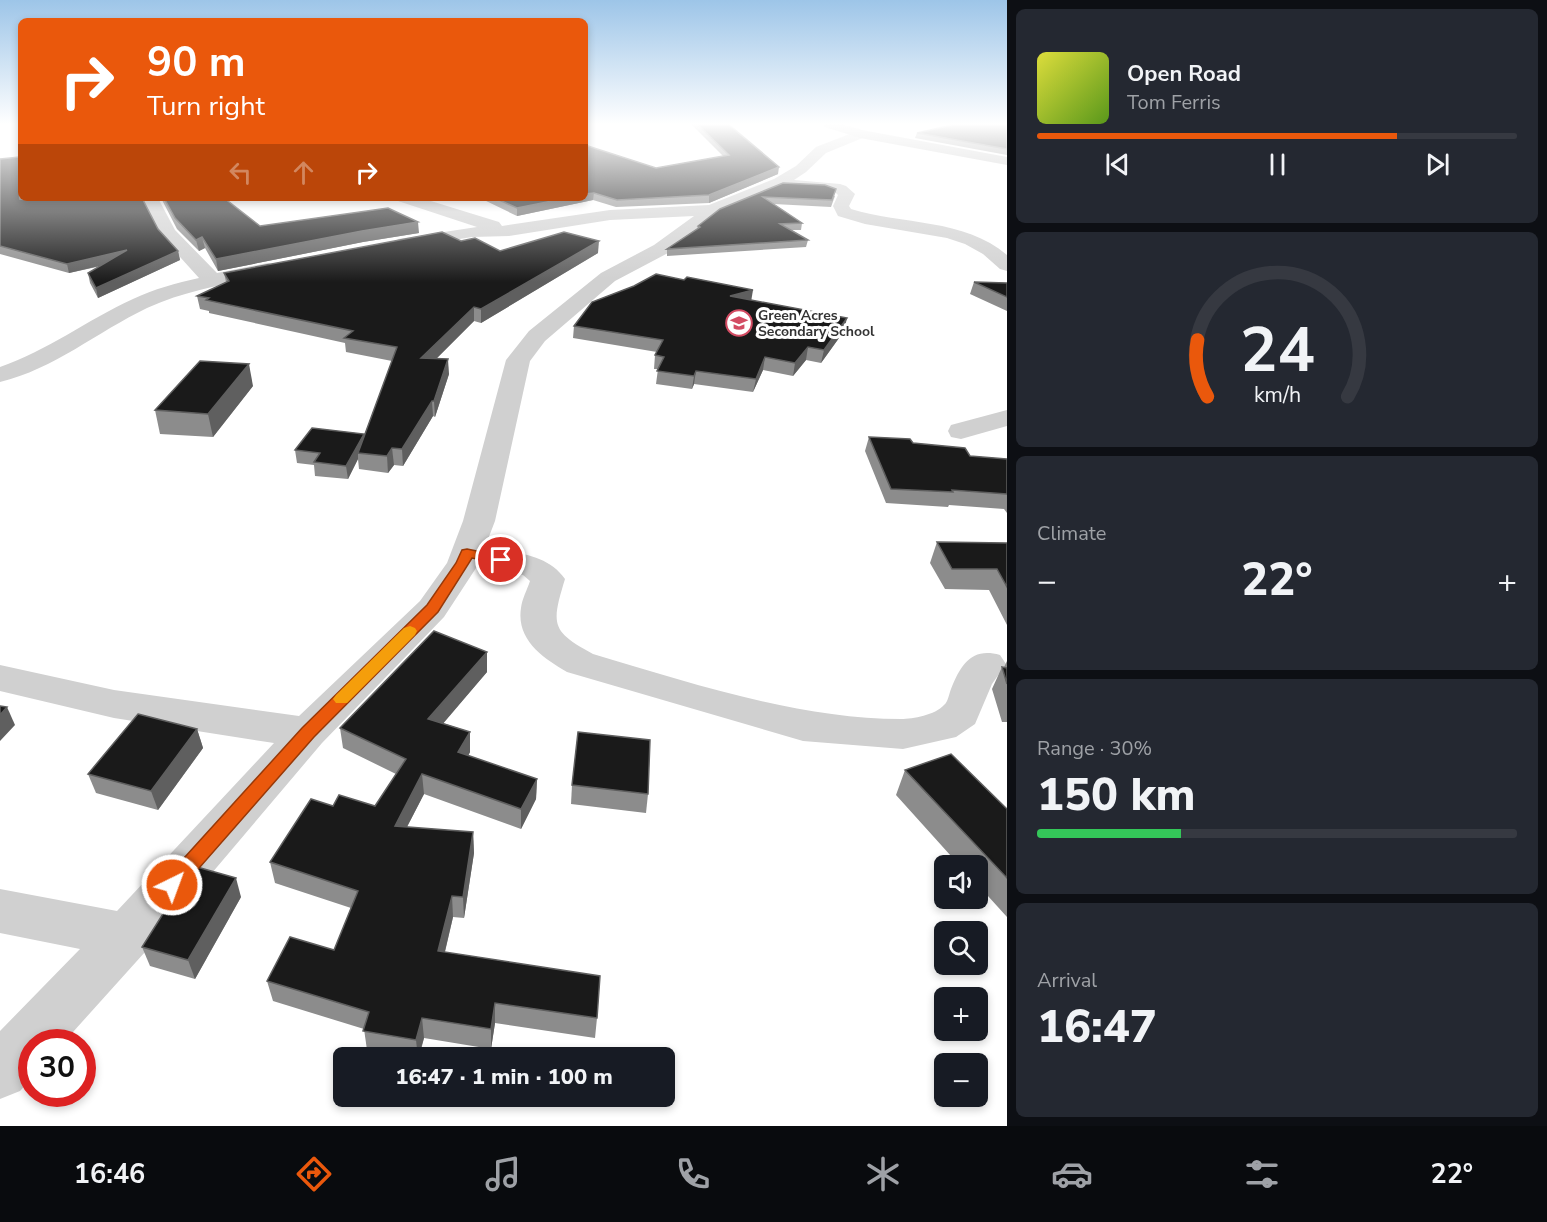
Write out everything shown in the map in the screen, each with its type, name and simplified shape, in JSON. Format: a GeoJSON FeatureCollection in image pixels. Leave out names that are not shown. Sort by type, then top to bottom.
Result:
{"type":"FeatureCollection","features":[{"type":"Feature","properties":{"kind":"street"},"geometry":{"type":"LineString","coordinates":[[0,1071],[127,936],[308,732],[432,609],[463,563],[467,553],[479,521],[518,360],[537,336],[608,277],[661,249],[712,210],[788,177]]}},
{"type":"Feature","properties":{"kind":"street"},"geometry":{"type":"LineString","coordinates":[[779,182],[840,189],[847,194],[841,206],[844,212],[874,221],[935,229],[964,236],[995,252],[1007,265]]}},
{"type":"Feature","properties":{"kind":"street"},"geometry":{"type":"LineString","coordinates":[[151,201],[157,217],[177,246],[214,280]]}},
{"type":"Feature","properties":{"kind":"street"},"geometry":{"type":"LineString","coordinates":[[414,201],[509,231]]}},
{"type":"Feature","properties":{"kind":"street"},"geometry":{"type":"LineString","coordinates":[[594,202],[627,214]]}},
{"type":"Feature","properties":{"kind":"street"},"geometry":{"type":"LineString","coordinates":[[385,247],[472,232],[509,231],[627,214],[712,210]]}},
{"type":"Feature","properties":{"kind":"street"},"geometry":{"type":"LineString","coordinates":[[0,375],[29,367],[138,305],[160,295],[214,280],[285,266]]}},
{"type":"Feature","properties":{"kind":"street"},"geometry":{"type":"LineString","coordinates":[[0,399],[29,367]]}},
{"type":"Feature","properties":{"kind":"street"},"geometry":{"type":"LineString","coordinates":[[961,431],[1007,418]]}},
{"type":"Feature","properties":{"kind":"street"},"geometry":{"type":"LineString","coordinates":[[467,553],[534,567],[548,579],[538,609],[542,634],[553,648],[580,663],[803,726],[903,734],[942,726],[962,714],[974,680],[987,664]]}},
{"type":"Feature","properties":{"kind":"street"},"geometry":{"type":"LineString","coordinates":[[0,678],[34,688],[116,705],[308,732]]}},
{"type":"Feature","properties":{"kind":"street"},"geometry":{"type":"LineString","coordinates":[[0,911],[127,936]]}},
{"type":"Feature","properties":{"kind":"building"},"geometry":{"type":"Polygon","coordinates":[[[0,177],[18,177],[18,201],[144,201],[158,229],[178,251],[96,288],[88,273],[127,250],[67,264],[0,246],[0,177]]]}},
{"type":"Feature","properties":{"kind":"building"},"geometry":{"type":"Polygon","coordinates":[[[588,177],[755,177],[709,195],[617,200],[594,193],[588,194],[588,177]]]}},
{"type":"Feature","properties":{"kind":"building"},"geometry":{"type":"Polygon","coordinates":[[[783,183],[825,185],[836,189],[832,200],[763,197],[802,223],[780,224],[808,240],[667,249],[700,227],[698,226],[720,209],[783,183]]]}},
{"type":"Feature","properties":{"kind":"building"},"geometry":{"type":"Polygon","coordinates":[[[166,201],[228,201],[260,226],[388,208],[418,222],[216,259],[202,237],[196,240],[175,218],[166,201]]]}},
{"type":"Feature","properties":{"kind":"building"},"geometry":{"type":"Polygon","coordinates":[[[502,201],[552,201],[517,208],[502,201]]]}},
{"type":"Feature","properties":{"kind":"building"},"geometry":{"type":"Polygon","coordinates":[[[442,232],[461,241],[475,238],[500,251],[564,232],[599,241],[481,309],[474,307],[421,358],[448,359],[434,401],[402,449],[392,448],[387,456],[358,453],[397,347],[344,338],[353,331],[206,300],[209,298],[197,296],[229,281],[224,273],[442,232]]]}},
{"type":"Feature","properties":{"kind":"building"},"geometry":{"type":"Polygon","coordinates":[[[656,274],[684,280],[687,277],[753,290],[730,296],[847,318],[824,350],[808,347],[795,363],[765,357],[756,379],[696,371],[694,376],[657,371],[664,357],[655,355],[663,340],[574,326],[592,302],[634,286],[656,274]]]}},
{"type":"Feature","properties":{"kind":"building"},"geometry":{"type":"Polygon","coordinates":[[[974,282],[1007,283],[1007,297],[974,282]]]}},
{"type":"Feature","properties":{"kind":"building"},"geometry":{"type":"Polygon","coordinates":[[[200,361],[249,364],[208,414],[155,410],[200,361]]]}},
{"type":"Feature","properties":{"kind":"building"},"geometry":{"type":"Polygon","coordinates":[[[312,428],[364,434],[346,466],[314,462],[320,453],[295,450],[312,428]]]}},
{"type":"Feature","properties":{"kind":"building"},"geometry":{"type":"Polygon","coordinates":[[[869,437],[910,439],[913,443],[965,448],[970,456],[1007,459],[1007,494],[891,489],[869,437]]]}},
{"type":"Feature","properties":{"kind":"building"},"geometry":{"type":"Polygon","coordinates":[[[937,542],[1007,543],[1007,587],[997,569],[952,569],[937,542]]]}},
{"type":"Feature","properties":{"kind":"building"},"geometry":{"type":"Polygon","coordinates":[[[434,631],[487,652],[428,719],[470,732],[458,752],[537,779],[521,809],[422,774],[395,826],[473,832],[463,897],[452,896],[438,951],[600,976],[597,1018],[495,1003],[491,1029],[422,1018],[416,1040],[363,1031],[369,1012],[267,981],[290,937],[334,950],[358,891],[270,862],[311,799],[333,806],[339,795],[375,806],[406,759],[340,728],[434,631]]]}},
{"type":"Feature","properties":{"kind":"building"},"geometry":{"type":"Polygon","coordinates":[[[1002,667],[1007,668],[1007,684],[1002,667]]]}},
{"type":"Feature","properties":{"kind":"building"},"geometry":{"type":"Polygon","coordinates":[[[0,706],[7,707],[0,715],[0,706]]]}},
{"type":"Feature","properties":{"kind":"building"},"geometry":{"type":"Polygon","coordinates":[[[138,714],[197,729],[151,791],[88,774],[138,714]]]}},
{"type":"Feature","properties":{"kind":"building"},"geometry":{"type":"Polygon","coordinates":[[[578,732],[650,740],[648,794],[572,785],[578,732]]]}},
{"type":"Feature","properties":{"kind":"building"},"geometry":{"type":"Polygon","coordinates":[[[951,754],[1007,809],[1007,878],[988,858],[988,855],[985,855],[905,770],[951,754]]]}},
{"type":"Feature","properties":{"kind":"building"},"geometry":{"type":"Polygon","coordinates":[[[197,867],[236,878],[188,960],[142,947],[180,887],[197,867]]]}},
{"type":"Feature","properties":{"kind":"slow traffic"},"geometry":{"type":"LineString","coordinates":[[342,699],[410,631]]}},
{"type":"Feature","properties":{"kind":"place","name":"Green Acres Secondary School"},"geometry":{"type":"Point","coordinates":[739,323]}},
{"type":"Feature","properties":{"kind":"route"},"geometry":{"type":"LineString","coordinates":[[172,885],[308,732],[432,609],[463,563],[467,553],[501,560]]}}]}
